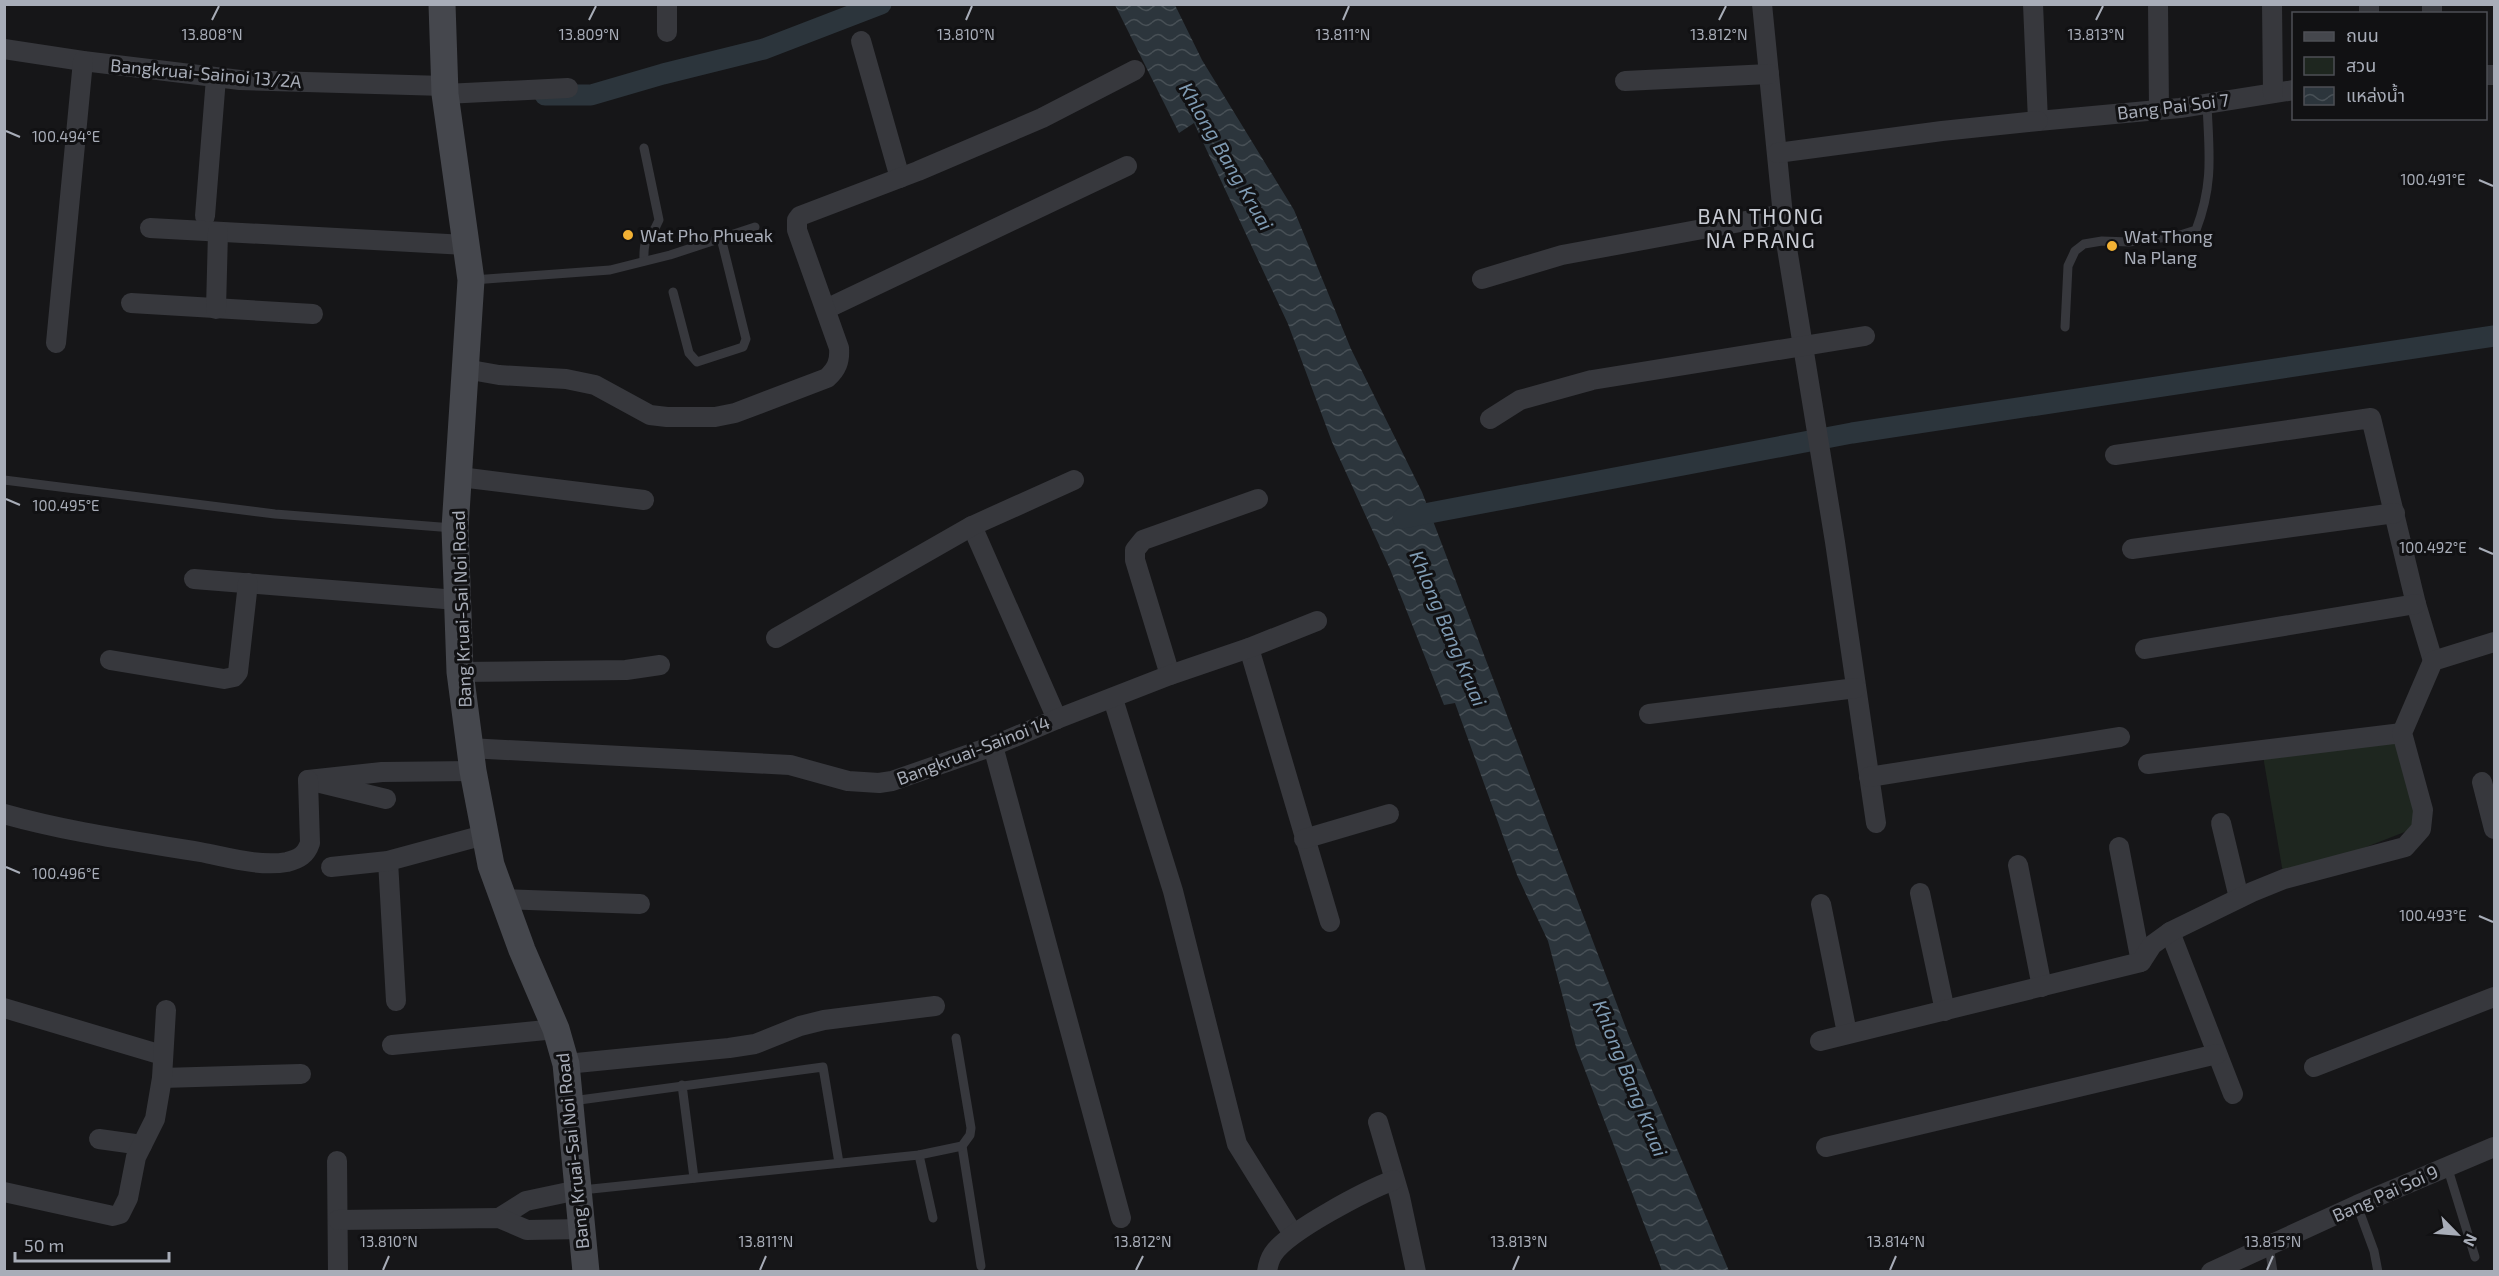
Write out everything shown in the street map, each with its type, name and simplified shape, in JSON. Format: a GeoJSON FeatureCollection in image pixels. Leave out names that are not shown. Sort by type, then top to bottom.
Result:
{"type":"FeatureCollection","features":[{"type":"Feature","properties":{"kind":"main road","name":"Bang Kruai-Sai Noi Road"},"geometry":{"type":"LineString","coordinates":[[442,4],[444,90],[471,280],[455,528],[460,672],[484,835],[502,899],[556,1029],[566,1064],[586,1272]]}},
{"type":"Feature","properties":{"kind":"street"},"geometry":{"type":"LineString","coordinates":[[667,4],[668,32]]}},
{"type":"Feature","properties":{"kind":"street"},"geometry":{"type":"LineString","coordinates":[[1762,4],[1783,214],[1876,823]]}},
{"type":"Feature","properties":{"kind":"street"},"geometry":{"type":"LineString","coordinates":[[2033,4],[2045,119]]}},
{"type":"Feature","properties":{"kind":"street"},"geometry":{"type":"LineString","coordinates":[[2158,4],[2159,110]]}},
{"type":"Feature","properties":{"kind":"street"},"geometry":{"type":"LineString","coordinates":[[2272,4],[2273,93]]}},
{"type":"Feature","properties":{"kind":"street"},"geometry":{"type":"LineString","coordinates":[[861,41],[900,178]]}},
{"type":"Feature","properties":{"kind":"street","name":"Bangkruai-Sainoi 13/2A"},"geometry":{"type":"LineString","coordinates":[[4,49],[216,78],[444,90],[568,88]]}},
{"type":"Feature","properties":{"kind":"street"},"geometry":{"type":"LineString","coordinates":[[56,343],[83,61]]}},
{"type":"Feature","properties":{"kind":"street"},"geometry":{"type":"LineString","coordinates":[[465,369],[499,375],[566,379],[595,385],[650,415],[715,417],[735,413],[827,378],[840,358],[826,309],[797,230],[797,220],[811,211],[900,178],[1042,118],[1135,70]]}},
{"type":"Feature","properties":{"kind":"street"},"geometry":{"type":"LineString","coordinates":[[1625,81],[1769,74]]}},
{"type":"Feature","properties":{"kind":"street"},"geometry":{"type":"LineString","coordinates":[[205,216],[216,78]]}},
{"type":"Feature","properties":{"kind":"street","name":"Bang Pai Soi 7"},"geometry":{"type":"LineString","coordinates":[[1777,153],[1942,130],[2159,110],[2292,90]]}},
{"type":"Feature","properties":{"kind":"street"},"geometry":{"type":"LineString","coordinates":[[826,309],[1127,166]]}},
{"type":"Feature","properties":{"kind":"street"},"geometry":{"type":"LineString","coordinates":[[1482,279],[1562,255],[1783,214]]}},
{"type":"Feature","properties":{"kind":"street"},"geometry":{"type":"LineString","coordinates":[[150,228],[466,244]]}},
{"type":"Feature","properties":{"kind":"street"},"geometry":{"type":"LineString","coordinates":[[216,309],[218,232]]}},
{"type":"Feature","properties":{"kind":"street"},"geometry":{"type":"LineString","coordinates":[[131,303],[313,314]]}},
{"type":"Feature","properties":{"kind":"street"},"geometry":{"type":"LineString","coordinates":[[1490,419],[1520,400],[1592,380],[1865,336]]}},
{"type":"Feature","properties":{"kind":"street"},"geometry":{"type":"LineString","coordinates":[[1820,1041],[2141,962],[2152,945],[2170,932],[2239,898],[2284,879],[2405,847],[2421,829],[2423,810],[2402,733],[2433,661],[2416,604],[2373,420],[2368,417],[2115,455]]}},
{"type":"Feature","properties":{"kind":"street"},"geometry":{"type":"LineString","coordinates":[[460,477],[644,500]]}},
{"type":"Feature","properties":{"kind":"street"},"geometry":{"type":"LineString","coordinates":[[776,638],[972,526],[1074,480]]}},
{"type":"Feature","properties":{"kind":"street"},"geometry":{"type":"LineString","coordinates":[[1170,675],[1134,560],[1135,550],[1143,540],[1258,499]]}},
{"type":"Feature","properties":{"kind":"street"},"geometry":{"type":"LineString","coordinates":[[2132,549],[2395,513]]}},
{"type":"Feature","properties":{"kind":"street"},"geometry":{"type":"LineString","coordinates":[[972,526],[1008,613],[1057,719]]}},
{"type":"Feature","properties":{"kind":"street"},"geometry":{"type":"LineString","coordinates":[[194,579],[457,600]]}},
{"type":"Feature","properties":{"kind":"street"},"geometry":{"type":"LineString","coordinates":[[110,660],[224,679],[234,677],[238,672],[248,583]]}},
{"type":"Feature","properties":{"kind":"street"},"geometry":{"type":"LineString","coordinates":[[2145,649],[2416,604]]}},
{"type":"Feature","properties":{"kind":"street","name":"Bangkruai-Sainoi 14"},"geometry":{"type":"LineString","coordinates":[[308,780],[471,759],[790,765],[848,781],[879,783],[892,781],[993,746],[1170,675],[1249,648],[1317,621]]}},
{"type":"Feature","properties":{"kind":"street"},"geometry":{"type":"LineString","coordinates":[[2433,661],[2494,642]]}},
{"type":"Feature","properties":{"kind":"street"},"geometry":{"type":"LineString","coordinates":[[1249,648],[1330,922]]}},
{"type":"Feature","properties":{"kind":"street"},"geometry":{"type":"LineString","coordinates":[[460,672],[626,670],[660,664]]}},
{"type":"Feature","properties":{"kind":"street"},"geometry":{"type":"LineString","coordinates":[[1649,714],[1856,688]]}},
{"type":"Feature","properties":{"kind":"street"},"geometry":{"type":"LineString","coordinates":[[1113,699],[1173,891],[1237,1144],[1293,1234]]}},
{"type":"Feature","properties":{"kind":"street"},"geometry":{"type":"LineString","coordinates":[[2148,764],[2402,733]]}},
{"type":"Feature","properties":{"kind":"street"},"geometry":{"type":"LineString","coordinates":[[1869,777],[2120,737]]}},
{"type":"Feature","properties":{"kind":"street"},"geometry":{"type":"LineString","coordinates":[[993,746],[1122,1218]]}},
{"type":"Feature","properties":{"kind":"street"},"geometry":{"type":"LineString","coordinates":[[4,814],[43,825],[270,863],[300,858],[307,852],[310,843],[308,780],[386,799]]}},
{"type":"Feature","properties":{"kind":"street"},"geometry":{"type":"LineString","coordinates":[[2482,782],[2494,829]]}},
{"type":"Feature","properties":{"kind":"street"},"geometry":{"type":"LineString","coordinates":[[1304,840],[1389,814]]}},
{"type":"Feature","properties":{"kind":"street"},"geometry":{"type":"LineString","coordinates":[[2221,822],[2239,898]]}},
{"type":"Feature","properties":{"kind":"street"},"geometry":{"type":"LineString","coordinates":[[331,867],[388,861],[484,835]]}},
{"type":"Feature","properties":{"kind":"street"},"geometry":{"type":"LineString","coordinates":[[2120,847],[2141,962]]}},
{"type":"Feature","properties":{"kind":"street"},"geometry":{"type":"LineString","coordinates":[[388,861],[396,1001]]}},
{"type":"Feature","properties":{"kind":"street"},"geometry":{"type":"LineString","coordinates":[[2018,865],[2042,987]]}},
{"type":"Feature","properties":{"kind":"street"},"geometry":{"type":"LineString","coordinates":[[1920,893],[1945,1011]]}},
{"type":"Feature","properties":{"kind":"street"},"geometry":{"type":"LineString","coordinates":[[502,899],[640,904]]}},
{"type":"Feature","properties":{"kind":"street"},"geometry":{"type":"LineString","coordinates":[[1821,904],[1847,1033]]}},
{"type":"Feature","properties":{"kind":"street"},"geometry":{"type":"LineString","coordinates":[[2170,932],[2233,1094]]}},
{"type":"Feature","properties":{"kind":"street"},"geometry":{"type":"LineString","coordinates":[[2314,1067],[2494,997]]}},
{"type":"Feature","properties":{"kind":"street"},"geometry":{"type":"LineString","coordinates":[[566,1064],[738,1047],[755,1044],[800,1026],[824,1020],[935,1006]]}},
{"type":"Feature","properties":{"kind":"street"},"geometry":{"type":"LineString","coordinates":[[4,1008],[162,1055]]}},
{"type":"Feature","properties":{"kind":"street"},"geometry":{"type":"LineString","coordinates":[[4,1192],[113,1216],[120,1214],[128,1198],[131,1169],[155,1119],[162,1078],[166,1010]]}},
{"type":"Feature","properties":{"kind":"street"},"geometry":{"type":"LineString","coordinates":[[392,1046],[556,1029]]}},
{"type":"Feature","properties":{"kind":"street"},"geometry":{"type":"LineString","coordinates":[[1826,1147],[2217,1054]]}},
{"type":"Feature","properties":{"kind":"street"},"geometry":{"type":"LineString","coordinates":[[162,1078],[301,1074]]}},
{"type":"Feature","properties":{"kind":"street"},"geometry":{"type":"LineString","coordinates":[[1378,1122],[1416,1272]]}},
{"type":"Feature","properties":{"kind":"street"},"geometry":{"type":"LineString","coordinates":[[99,1139],[142,1146]]}},
{"type":"Feature","properties":{"kind":"street","name":"Bang Pai Soi 9"},"geometry":{"type":"LineString","coordinates":[[2220,1270],[2357,1205],[2494,1147]]}},
{"type":"Feature","properties":{"kind":"street"},"geometry":{"type":"LineString","coordinates":[[337,1161],[338,1272]]}},
{"type":"Feature","properties":{"kind":"street"},"geometry":{"type":"LineString","coordinates":[[1267,1272],[1268,1262],[1273,1253],[1293,1234],[1377,1186],[1394,1180]]}},
{"type":"Feature","properties":{"kind":"street"},"geometry":{"type":"LineString","coordinates":[[499,1218],[526,1201],[578,1190]]}},
{"type":"Feature","properties":{"kind":"street"},"geometry":{"type":"LineString","coordinates":[[338,1220],[499,1218],[527,1230],[582,1229]]}},
{"type":"Feature","properties":{"kind":"lane"},"geometry":{"type":"LineString","coordinates":[[2066,327],[2068,266],[2074,251],[2085,244],[2102,241],[2129,242],[2177,236],[2196,230],[2206,205],[2210,180],[2207,104]]}},
{"type":"Feature","properties":{"kind":"lane"},"geometry":{"type":"LineString","coordinates":[[644,148],[659,220],[644,242],[644,261]]}},
{"type":"Feature","properties":{"kind":"lane"},"geometry":{"type":"LineString","coordinates":[[471,280],[610,270],[755,227]]}},
{"type":"Feature","properties":{"kind":"lane"},"geometry":{"type":"LineString","coordinates":[[673,292],[689,353],[697,362],[743,347],[746,339],[721,238]]}},
{"type":"Feature","properties":{"kind":"lane"},"geometry":{"type":"LineString","coordinates":[[4,480],[264,513],[455,528]]}},
{"type":"Feature","properties":{"kind":"lane"},"geometry":{"type":"LineString","coordinates":[[578,1190],[919,1155],[962,1146],[970,1135],[971,1128],[956,1038]]}},
{"type":"Feature","properties":{"kind":"lane"},"geometry":{"type":"LineString","coordinates":[[570,1101],[823,1067],[839,1163]]}},
{"type":"Feature","properties":{"kind":"lane"},"geometry":{"type":"LineString","coordinates":[[682,1085],[694,1178]]}},
{"type":"Feature","properties":{"kind":"lane"},"geometry":{"type":"LineString","coordinates":[[962,1146],[981,1266]]}},
{"type":"Feature","properties":{"kind":"lane"},"geometry":{"type":"LineString","coordinates":[[919,1155],[933,1218]]}},
{"type":"Feature","properties":{"kind":"lane"},"geometry":{"type":"LineString","coordinates":[[2447,1166],[2475,1257]]}},
{"type":"Feature","properties":{"kind":"lane"},"geometry":{"type":"LineString","coordinates":[[2357,1205],[2378,1272]]}},
{"type":"Feature","properties":{"kind":"lane"},"geometry":{"type":"LineString","coordinates":[[2270,1245],[2273,1272]]}},
{"type":"Feature","properties":{"kind":"green space"},"geometry":{"type":"Polygon","coordinates":[[[2402,733],[2420,826],[2284,879],[2262,750],[2402,733]]]}},
{"type":"Feature","properties":{"kind":"water","name":"Khlong Bang Kruai"},"geometry":{"type":"Polygon","coordinates":[[[1115,5],[1175,5],[1202,60],[1294,210],[1351,349],[1422,492],[1629,1036],[1729,1271],[1662,1271],[1576,1047],[1548,941],[1517,875],[1455,703],[1444,705],[1390,569],[1332,442],[1288,324],[1194,123],[1179,133],[1115,5]]]}},
{"type":"Feature","properties":{"kind":"waterway"},"geometry":{"type":"LineString","coordinates":[[545,95],[591,95],[764,49],[881,4]]}},
{"type":"Feature","properties":{"kind":"waterway"},"geometry":{"type":"LineString","coordinates":[[1403,518],[1852,433],[2494,336]]}},
{"type":"Feature","properties":{"kind":"place","name":"Wat Pho Phueak"},"geometry":{"type":"Point","coordinates":[628,235]}},
{"type":"Feature","properties":{"kind":"place","name":"Wat Thong Na Plang"},"geometry":{"type":"Point","coordinates":[2112,246]}},
{"type":"Feature","properties":{"kind":"district","name":"BAN THONG NA PRANG"},"geometry":{"type":"Point","coordinates":[1761,227]}}]}
